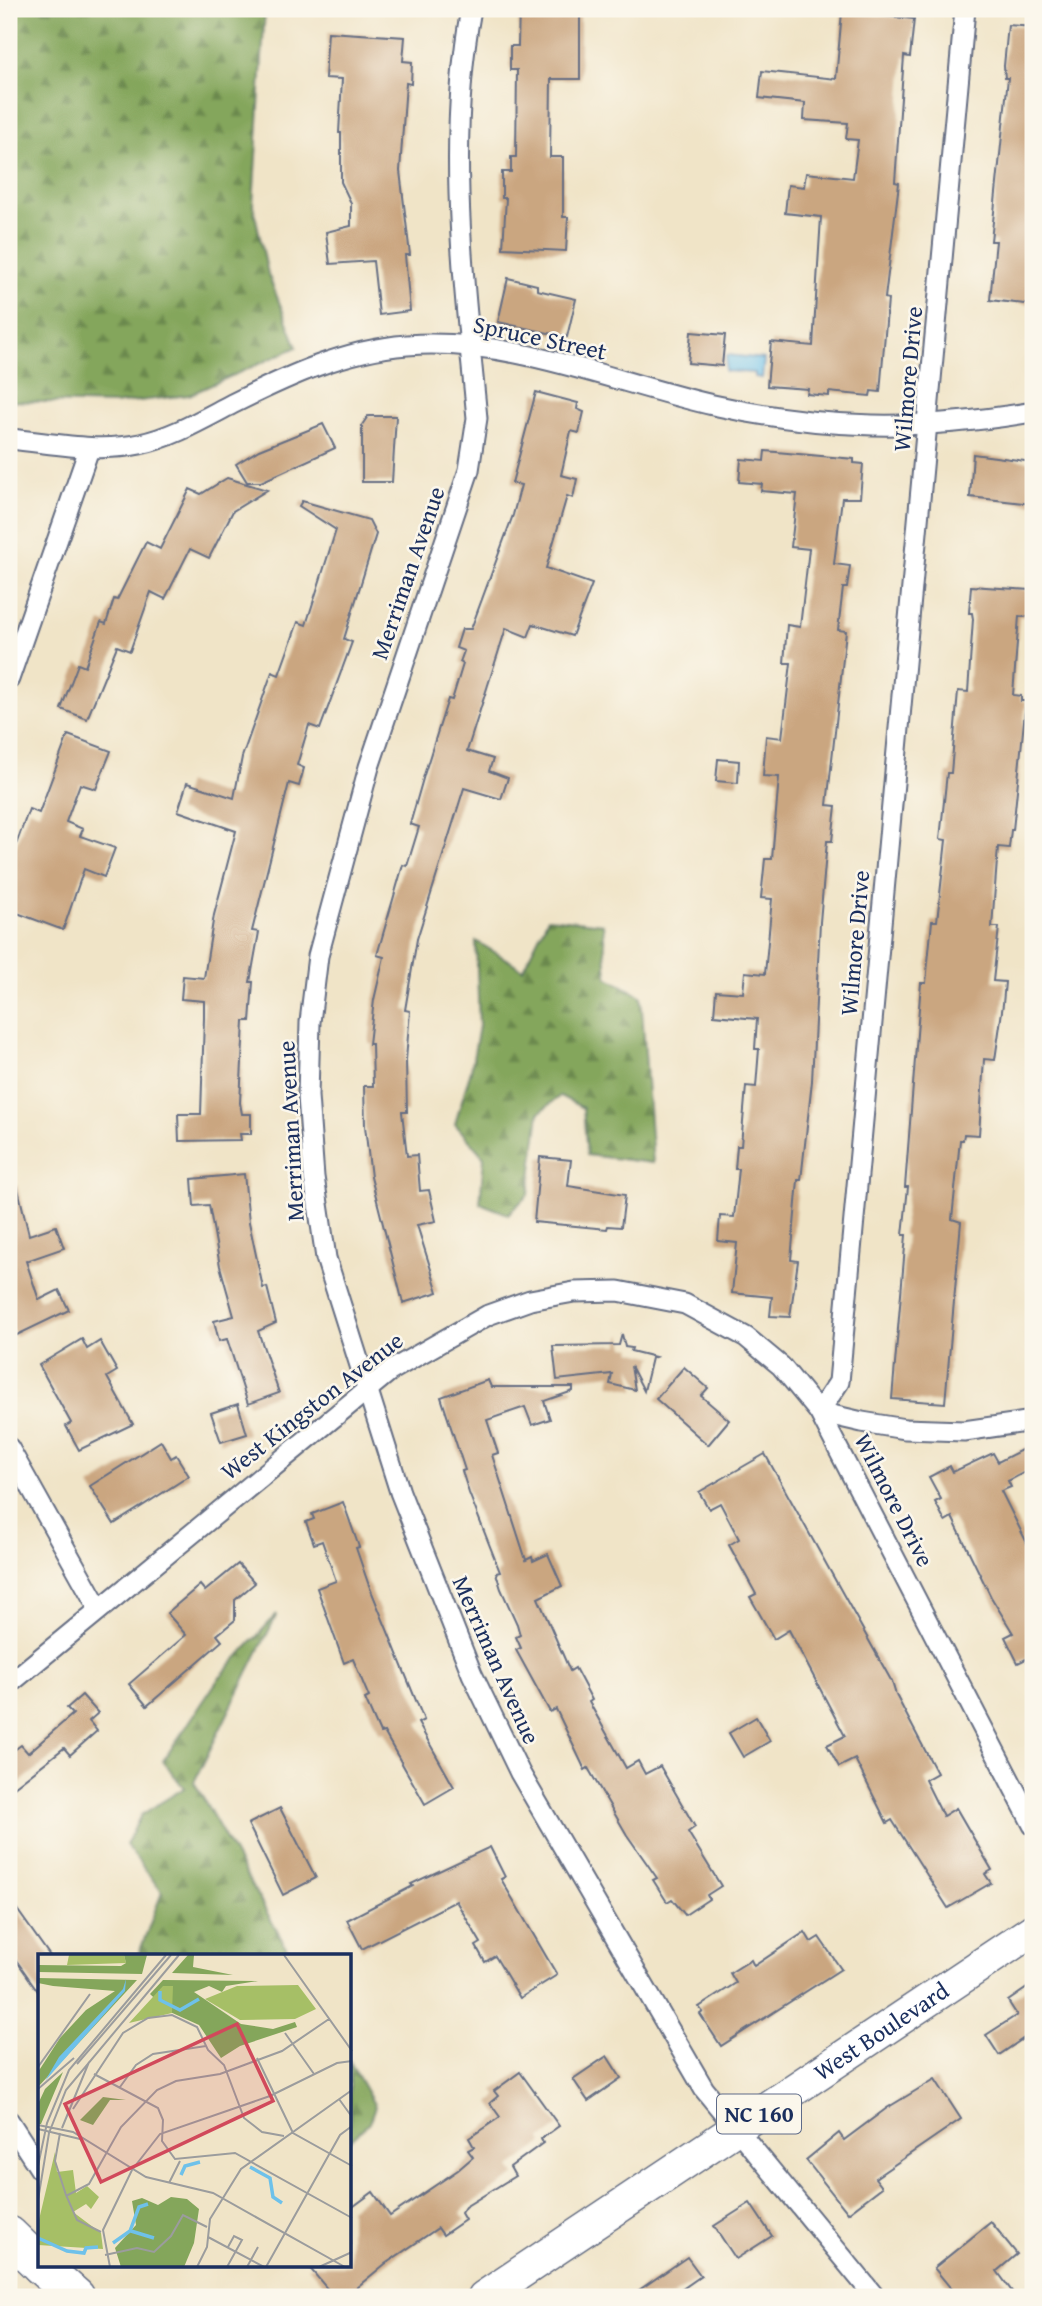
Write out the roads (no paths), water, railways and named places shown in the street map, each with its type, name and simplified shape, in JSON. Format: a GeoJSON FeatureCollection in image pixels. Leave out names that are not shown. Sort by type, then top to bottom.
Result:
{"type":"FeatureCollection","features":[{"type":"Feature","properties":{"kind":"highway"},"geometry":{"type":"LineString","coordinates":[[9,2235],[38,2262]]}},
{"type":"Feature","properties":{"kind":"highway"},"geometry":{"type":"LineString","coordinates":[[44,2268],[76,2297]]}},
{"type":"Feature","properties":{"kind":"main road","name":"West Boulevard"},"geometry":{"type":"LineString","coordinates":[[484,2297],[1033,1930]]}},
{"type":"Feature","properties":{"kind":"street","name":"Merriman Avenue"},"geometry":{"type":"LineString","coordinates":[[471,9],[459,111],[458,194],[477,418],[469,470],[366,779],[325,923],[310,1022],[308,1096],[319,1218],[326,1258],[400,1492],[450,1622],[520,1773],[694,2073],[736,2129],[875,2297]]}},
{"type":"Feature","properties":{"kind":"street","name":"Wilmore Drive"},"geometry":{"type":"LineString","coordinates":[[965,9],[839,1382],[819,1412],[1033,1825]]}},
{"type":"Feature","properties":{"kind":"street","name":"Spruce Street"},"geometry":{"type":"LineString","coordinates":[[9,439],[89,449],[142,444],[180,431],[290,375],[337,358],[410,345],[470,346],[518,353],[712,404],[830,424],[928,426],[1033,412]]}},
{"type":"Feature","properties":{"kind":"street"},"geometry":{"type":"LineString","coordinates":[[9,679],[89,449]]}},
{"type":"Feature","properties":{"kind":"street","name":"West Kingston Avenue"},"geometry":{"type":"LineString","coordinates":[[9,1684],[366,1389],[425,1348],[488,1315],[530,1300],[574,1292],[618,1291],[685,1304],[746,1337],[781,1366],[819,1412]]}},
{"type":"Feature","properties":{"kind":"street"},"geometry":{"type":"LineString","coordinates":[[819,1412],[905,1429],[987,1429],[1033,1421]]}},
{"type":"Feature","properties":{"kind":"street"},"geometry":{"type":"LineString","coordinates":[[9,1448],[99,1609]]}},
{"type":"Feature","properties":{"kind":"street"},"geometry":{"type":"LineString","coordinates":[[9,2121],[38,2166]]}},
{"type":"Feature","properties":{"kind":"water"},"geometry":{"type":"Polygon","coordinates":[[[727,355],[764,359],[762,378],[755,377],[755,373],[725,371],[727,355]]]}}]}
